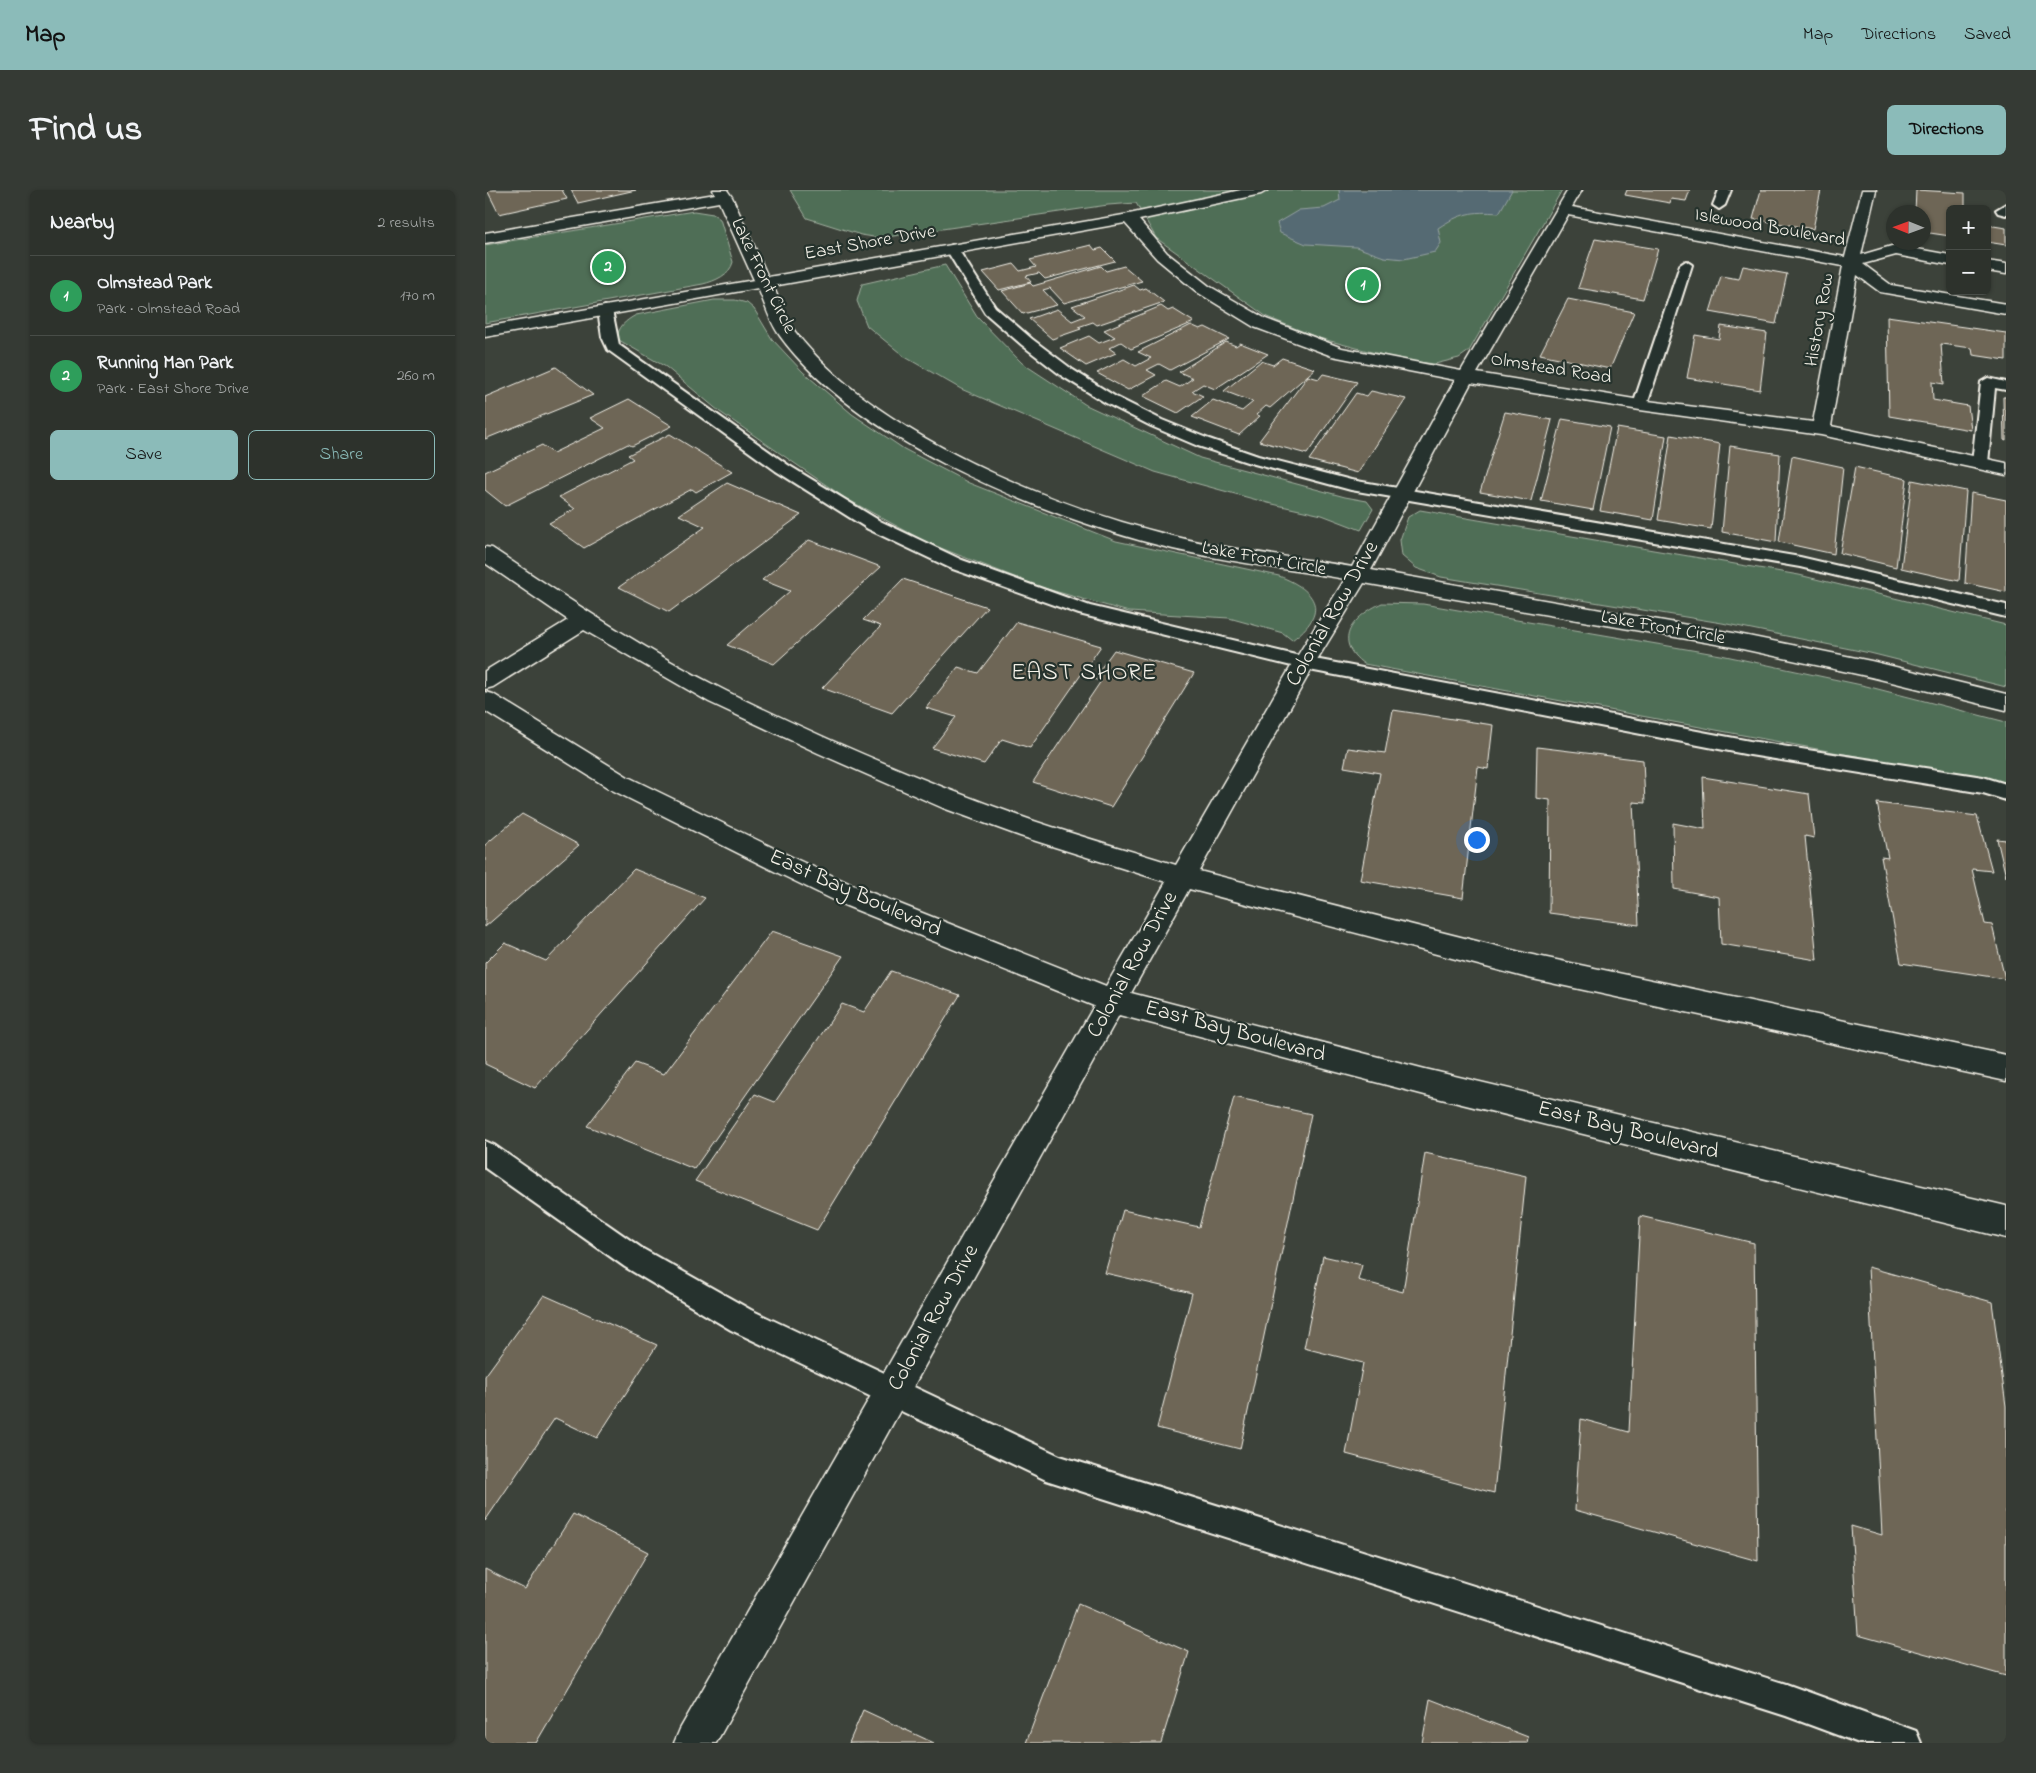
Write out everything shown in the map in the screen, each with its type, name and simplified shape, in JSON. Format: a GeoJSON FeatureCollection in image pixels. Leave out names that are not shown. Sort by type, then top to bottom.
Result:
{"type":"FeatureCollection","features":[{"type":"Feature","properties":{"kind":"street","name":"East Shore Drive"},"geometry":{"type":"LineString","coordinates":[[485,332],[1129,218],[1261,190]]}},
{"type":"Feature","properties":{"kind":"street","name":"History Row"},"geometry":{"type":"LineString","coordinates":[[1821,429],[1851,263],[1869,190]]}},
{"type":"Feature","properties":{"kind":"street"},"geometry":{"type":"LineString","coordinates":[[485,238],[723,193]]}},
{"type":"Feature","properties":{"kind":"street","name":"Lake Front Circle"},"geometry":{"type":"LineString","coordinates":[[723,193],[787,334],[822,372],[873,414],[960,465],[1065,510],[1175,543],[1733,640],[1871,669],[2006,702]]}},
{"type":"Feature","properties":{"kind":"street","name":"Islewood Boulevard"},"geometry":{"type":"LineString","coordinates":[[1569,200],[1851,263],[1886,289],[2006,309]]}},
{"type":"Feature","properties":{"kind":"street","name":"Colonial Row Drive"},"geometry":{"type":"LineString","coordinates":[[694,1743],[1182,877],[1305,662],[1357,576],[1466,377],[1569,200]]}},
{"type":"Feature","properties":{"kind":"street","name":"Olmstead Road"},"geometry":{"type":"LineString","coordinates":[[1129,218],[1162,256],[1203,289],[1260,323],[1338,352],[1466,377],[1640,405],[1821,429],[2006,469]]}},
{"type":"Feature","properties":{"kind":"street","name":"Islewood Boulevard"},"geometry":{"type":"LineString","coordinates":[[1851,263],[1895,250],[1946,259]]}},
{"type":"Feature","properties":{"kind":"street"},"geometry":{"type":"LineString","coordinates":[[1991,267],[2006,269]]}},
{"type":"Feature","properties":{"kind":"street"},"geometry":{"type":"LineString","coordinates":[[485,553],[584,620],[717,696],[825,747],[987,814],[1182,877],[1528,966],[2006,1068]]}},
{"type":"Feature","properties":{"kind":"street"},"geometry":{"type":"LineString","coordinates":[[485,681],[584,620]]}},
{"type":"Feature","properties":{"kind":"street","name":"East Bay Boulevard"},"geometry":{"type":"LineString","coordinates":[[485,700],[532,731],[619,782],[805,874],[862,901],[1113,1001],[1425,1082],[2006,1222]]}},
{"type":"Feature","properties":{"kind":"lane"},"geometry":{"type":"LineString","coordinates":[[1719,205],[1725,190]]}},
{"type":"Feature","properties":{"kind":"lane"},"geometry":{"type":"LineString","coordinates":[[952,249],[991,310],[1057,368],[1155,423],[1253,460],[1349,485],[1800,562],[2006,611]]}},
{"type":"Feature","properties":{"kind":"lane"},"geometry":{"type":"LineString","coordinates":[[1640,405],[1686,265]]}},
{"type":"Feature","properties":{"kind":"lane"},"geometry":{"type":"LineString","coordinates":[[605,310],[610,343],[617,350],[782,468],[874,525],[956,564],[1059,602],[1151,628],[1305,662],[1750,748],[1983,785],[2006,792]]}},
{"type":"Feature","properties":{"kind":"lane"},"geometry":{"type":"LineString","coordinates":[[1980,463],[1988,382],[2006,386]]}},
{"type":"Feature","properties":{"kind":"lane"},"geometry":{"type":"LineString","coordinates":[[485,1153],[634,1258],[741,1320],[1056,1470],[1786,1700],[1904,1743]]}},
{"type":"Feature","properties":{"kind":"green space"},"geometry":{"type":"Polygon","coordinates":[[[790,190],[1562,190],[1469,351],[1459,358],[1435,364],[1402,360],[1319,338],[1267,317],[1156,238],[1136,203],[1108,205],[880,238],[861,235],[807,218],[790,190]]]}},
{"type":"Feature","properties":{"kind":"green space"},"geometry":{"type":"Polygon","coordinates":[[[694,211],[713,214],[720,219],[733,262],[729,270],[717,279],[703,284],[485,323],[485,245],[694,211]]]}},
{"type":"Feature","properties":{"kind":"green space"},"geometry":{"type":"Polygon","coordinates":[[[945,265],[977,317],[1022,363],[1086,405],[1200,458],[1345,497],[1367,501],[1373,509],[1361,530],[1322,515],[1268,503],[1155,472],[961,389],[905,357],[867,326],[857,301],[862,284],[945,265]]]}},
{"type":"Feature","properties":{"kind":"green space"},"geometry":{"type":"Polygon","coordinates":[[[714,300],[735,300],[747,303],[754,309],[772,339],[803,372],[852,414],[904,449],[969,483],[1116,541],[1279,576],[1303,589],[1310,596],[1314,604],[1311,621],[1292,640],[1283,633],[1229,618],[1129,612],[1040,587],[928,543],[845,498],[720,412],[666,367],[617,339],[623,325],[636,315],[714,300]]]}},
{"type":"Feature","properties":{"kind":"green space"},"geometry":{"type":"Polygon","coordinates":[[[1420,510],[1799,575],[2006,625],[2006,687],[1870,653],[1722,623],[1441,577],[1416,568],[1402,556],[1400,540],[1408,517],[1420,510]]]}},
{"type":"Feature","properties":{"kind":"green space"},"geometry":{"type":"Polygon","coordinates":[[[1382,603],[1423,604],[1721,655],[1866,686],[2006,722],[2006,787],[1972,778],[1364,664],[1354,655],[1349,646],[1350,629],[1363,615],[1382,603]]]}},
{"type":"Feature","properties":{"kind":"water"},"geometry":{"type":"Polygon","coordinates":[[[1339,190],[1512,190],[1499,213],[1481,212],[1453,219],[1438,228],[1441,243],[1435,252],[1404,259],[1384,257],[1356,247],[1306,244],[1280,233],[1277,223],[1299,210],[1324,208],[1340,200],[1339,190]]]}},
{"type":"Feature","properties":{"kind":"building"},"geometry":{"type":"Polygon","coordinates":[[[487,190],[562,190],[567,199],[499,214],[487,190]]]}},
{"type":"Feature","properties":{"kind":"building"},"geometry":{"type":"Polygon","coordinates":[[[571,190],[636,190],[578,203],[571,190]]]}},
{"type":"Feature","properties":{"kind":"building"},"geometry":{"type":"Polygon","coordinates":[[[1627,190],[1690,190],[1686,201],[1671,199],[1670,203],[1625,195],[1627,190]]]}},
{"type":"Feature","properties":{"kind":"building"},"geometry":{"type":"Polygon","coordinates":[[[1761,190],[1821,190],[1813,229],[1753,219],[1761,190]]]}},
{"type":"Feature","properties":{"kind":"building"},"geometry":{"type":"Polygon","coordinates":[[[1916,190],[1965,193],[1965,205],[1946,205],[1946,235],[1931,233],[1931,205],[1915,205],[1916,190]]]}},
{"type":"Feature","properties":{"kind":"building"},"geometry":{"type":"Polygon","coordinates":[[[1991,226],[2006,228],[2006,245],[1991,243],[1991,226]]]}},
{"type":"Feature","properties":{"kind":"building"},"geometry":{"type":"Polygon","coordinates":[[[1595,239],[1658,249],[1643,299],[1578,288],[1595,239]]]}},
{"type":"Feature","properties":{"kind":"building"},"geometry":{"type":"Polygon","coordinates":[[[1091,245],[1095,250],[1102,248],[1115,261],[1045,279],[1039,273],[1026,276],[1031,282],[999,290],[983,272],[1014,264],[1020,271],[1036,267],[1030,260],[1091,245]]]}},
{"type":"Feature","properties":{"kind":"building"},"geometry":{"type":"Polygon","coordinates":[[[1101,266],[1106,271],[1124,266],[1142,281],[1064,303],[1050,288],[1043,290],[1057,305],[1023,314],[1002,291],[1030,283],[1033,286],[1101,266]]]}},
{"type":"Feature","properties":{"kind":"building"},"geometry":{"type":"Polygon","coordinates":[[[1743,266],[1787,274],[1776,324],[1710,312],[1721,276],[1739,279],[1743,266]]]}},
{"type":"Feature","properties":{"kind":"building"},"geometry":{"type":"Polygon","coordinates":[[[1134,285],[1140,290],[1146,288],[1164,302],[1097,325],[1093,322],[1078,327],[1081,329],[1052,339],[1029,319],[1057,309],[1072,321],[1085,316],[1072,306],[1134,285]]]}},
{"type":"Feature","properties":{"kind":"building"},"geometry":{"type":"Polygon","coordinates":[[[1568,299],[1634,312],[1610,369],[1540,354],[1568,299]]]}},
{"type":"Feature","properties":{"kind":"building"},"geometry":{"type":"Polygon","coordinates":[[[1161,306],[1168,311],[1173,309],[1194,322],[1131,349],[1121,342],[1109,348],[1116,353],[1086,366],[1060,348],[1089,336],[1099,343],[1115,337],[1104,330],[1161,306]]]}},
{"type":"Feature","properties":{"kind":"building"},"geometry":{"type":"Polygon","coordinates":[[[1887,316],[2006,333],[2006,360],[1973,355],[1972,348],[1941,344],[1944,384],[1932,382],[1933,400],[1968,406],[1971,430],[1889,416],[1887,316]]]}},
{"type":"Feature","properties":{"kind":"building"},"geometry":{"type":"Polygon","coordinates":[[[1191,325],[1200,329],[1205,327],[1229,339],[1170,370],[1159,364],[1147,370],[1156,375],[1128,390],[1097,373],[1124,359],[1136,366],[1151,358],[1138,352],[1191,325]]]}},
{"type":"Feature","properties":{"kind":"building"},"geometry":{"type":"Polygon","coordinates":[[[1721,326],[1767,333],[1760,390],[1687,378],[1695,335],[1719,339],[1721,326]]]}},
{"type":"Feature","properties":{"kind":"building"},"geometry":{"type":"Polygon","coordinates":[[[1226,342],[1236,346],[1240,343],[1268,354],[1215,389],[1203,384],[1192,391],[1203,396],[1178,413],[1143,396],[1166,381],[1180,387],[1193,378],[1179,372],[1226,342]]]}},
{"type":"Feature","properties":{"kind":"building"},"geometry":{"type":"Polygon","coordinates":[[[1282,358],[1315,369],[1270,408],[1266,406],[1256,415],[1260,416],[1239,435],[1192,417],[1213,400],[1242,411],[1253,402],[1224,391],[1261,361],[1273,365],[1282,358]]]}},
{"type":"Feature","properties":{"kind":"building"},"geometry":{"type":"Polygon","coordinates":[[[556,367],[593,395],[485,439],[485,397],[556,367]]]}},
{"type":"Feature","properties":{"kind":"building"},"geometry":{"type":"Polygon","coordinates":[[[1323,374],[1357,382],[1307,454],[1259,441],[1308,376],[1319,379],[1323,374]]]}},
{"type":"Feature","properties":{"kind":"building"},"geometry":{"type":"Polygon","coordinates":[[[1371,391],[1406,399],[1358,473],[1309,460],[1356,393],[1367,396],[1371,391]]]}},
{"type":"Feature","properties":{"kind":"building"},"geometry":{"type":"Polygon","coordinates":[[[2003,397],[2006,397],[2006,441],[2004,440],[2003,397]]]}},
{"type":"Feature","properties":{"kind":"building"},"geometry":{"type":"Polygon","coordinates":[[[629,399],[672,426],[632,446],[628,444],[505,506],[485,490],[485,472],[542,445],[553,453],[605,428],[590,418],[629,399]]]}},
{"type":"Feature","properties":{"kind":"building"},"geometry":{"type":"Polygon","coordinates":[[[1505,412],[1552,420],[1531,501],[1480,492],[1505,412]]]}},
{"type":"Feature","properties":{"kind":"building"},"geometry":{"type":"Polygon","coordinates":[[[1562,419],[1610,427],[1593,510],[1541,501],[1562,419]]]}},
{"type":"Feature","properties":{"kind":"building"},"geometry":{"type":"Polygon","coordinates":[[[1617,428],[1666,436],[1653,520],[1600,511],[1617,428]]]}},
{"type":"Feature","properties":{"kind":"building"},"geometry":{"type":"Polygon","coordinates":[[[670,434],[732,472],[696,492],[692,489],[584,548],[549,523],[575,509],[559,497],[633,459],[628,455],[670,434]]]}},
{"type":"Feature","properties":{"kind":"building"},"geometry":{"type":"Polygon","coordinates":[[[1671,435],[1720,444],[1711,529],[1658,520],[1671,435]]]}},
{"type":"Feature","properties":{"kind":"building"},"geometry":{"type":"Polygon","coordinates":[[[1730,446],[1780,454],[1776,542],[1722,532],[1730,446]]]}},
{"type":"Feature","properties":{"kind":"building"},"geometry":{"type":"Polygon","coordinates":[[[1792,456],[1843,467],[1834,554],[1779,542],[1792,456]]]}},
{"type":"Feature","properties":{"kind":"building"},"geometry":{"type":"Polygon","coordinates":[[[1855,467],[1907,479],[1896,567],[1840,553],[1855,467]]]}},
{"type":"Feature","properties":{"kind":"building"},"geometry":{"type":"Polygon","coordinates":[[[1912,480],[1966,491],[1959,581],[1901,568],[1912,480]]]}},
{"type":"Feature","properties":{"kind":"building"},"geometry":{"type":"Polygon","coordinates":[[[727,483],[801,515],[669,612],[619,587],[705,527],[679,515],[727,483]]]}},
{"type":"Feature","properties":{"kind":"building"},"geometry":{"type":"Polygon","coordinates":[[[1971,493],[2006,500],[2006,592],[1965,583],[1971,493]]]}},
{"type":"Feature","properties":{"kind":"building"},"geometry":{"type":"Polygon","coordinates":[[[809,540],[881,567],[774,664],[727,645],[790,591],[762,580],[809,540]]]}},
{"type":"Feature","properties":{"kind":"building"},"geometry":{"type":"Polygon","coordinates":[[[903,579],[987,607],[892,713],[822,688],[881,626],[863,620],[903,579]]]}},
{"type":"Feature","properties":{"kind":"building"},"geometry":{"type":"Polygon","coordinates":[[[1017,622],[1101,646],[1030,748],[1002,739],[984,764],[932,748],[956,717],[926,708],[958,667],[978,673],[1017,622]]]}},
{"type":"Feature","properties":{"kind":"building"},"geometry":{"type":"Polygon","coordinates":[[[1114,650],[1194,673],[1111,807],[1033,782],[1101,681],[1093,679],[1114,650]]]}},
{"type":"Feature","properties":{"kind":"building"},"geometry":{"type":"Polygon","coordinates":[[[1393,710],[1493,725],[1488,769],[1478,767],[1463,898],[1360,880],[1380,773],[1344,767],[1348,748],[1385,753],[1393,710]]]}},
{"type":"Feature","properties":{"kind":"building"},"geometry":{"type":"Polygon","coordinates":[[[1537,747],[1643,760],[1645,803],[1633,802],[1639,925],[1549,913],[1550,800],[1536,798],[1537,747]]]}},
{"type":"Feature","properties":{"kind":"building"},"geometry":{"type":"Polygon","coordinates":[[[1703,777],[1809,794],[1814,838],[1805,836],[1817,960],[1721,944],[1719,897],[1674,889],[1673,823],[1705,829],[1703,777]]]}},
{"type":"Feature","properties":{"kind":"building"},"geometry":{"type":"Polygon","coordinates":[[[1877,803],[1977,816],[1992,871],[1972,869],[1985,924],[1992,925],[2005,979],[1901,963],[1881,857],[1888,858],[1877,803]]]}},
{"type":"Feature","properties":{"kind":"building"},"geometry":{"type":"Polygon","coordinates":[[[522,814],[579,845],[485,927],[485,845],[522,814]]]}},
{"type":"Feature","properties":{"kind":"building"},"geometry":{"type":"Polygon","coordinates":[[[1997,839],[2006,840],[2006,877],[1997,839]]]}},
{"type":"Feature","properties":{"kind":"building"},"geometry":{"type":"Polygon","coordinates":[[[634,869],[705,898],[535,1088],[485,1064],[485,963],[505,943],[546,961],[634,869]]]}},
{"type":"Feature","properties":{"kind":"building"},"geometry":{"type":"Polygon","coordinates":[[[772,931],[843,956],[694,1169],[587,1126],[635,1063],[664,1074],[772,931]]]}},
{"type":"Feature","properties":{"kind":"building"},"geometry":{"type":"Polygon","coordinates":[[[891,971],[960,995],[817,1230],[695,1181],[755,1094],[775,1102],[842,1004],[864,1012],[891,971]]]}},
{"type":"Feature","properties":{"kind":"building"},"geometry":{"type":"Polygon","coordinates":[[[1234,1097],[1311,1114],[1240,1449],[1157,1428],[1192,1293],[1105,1273],[1123,1210],[1199,1227],[1234,1097]]]}},
{"type":"Feature","properties":{"kind":"building"},"geometry":{"type":"Polygon","coordinates":[[[1425,1153],[1526,1176],[1494,1493],[1346,1454],[1363,1363],[1304,1348],[1323,1256],[1362,1265],[1358,1280],[1403,1292],[1425,1153]]]}},
{"type":"Feature","properties":{"kind":"building"},"geometry":{"type":"Polygon","coordinates":[[[1640,1216],[1754,1243],[1758,1561],[1575,1510],[1581,1419],[1629,1432],[1640,1216]]]}},
{"type":"Feature","properties":{"kind":"building"},"geometry":{"type":"Polygon","coordinates":[[[1868,1267],[1992,1302],[2006,1406],[2006,1676],[1858,1635],[1851,1526],[1882,1535],[1868,1267]]]}},
{"type":"Feature","properties":{"kind":"building"},"geometry":{"type":"Polygon","coordinates":[[[544,1295],[657,1345],[597,1438],[555,1418],[485,1521],[485,1376],[544,1295]]]}},
{"type":"Feature","properties":{"kind":"building"},"geometry":{"type":"Polygon","coordinates":[[[573,1514],[648,1552],[536,1743],[485,1743],[485,1569],[525,1589],[573,1514]]]}},
{"type":"Feature","properties":{"kind":"building"},"geometry":{"type":"Polygon","coordinates":[[[1078,1604],[1189,1652],[1161,1743],[1026,1743],[1078,1604]]]}},
{"type":"Feature","properties":{"kind":"building"},"geometry":{"type":"Polygon","coordinates":[[[1430,1699],[1528,1737],[1527,1743],[1422,1743],[1430,1699]]]}},
{"type":"Feature","properties":{"kind":"building"},"geometry":{"type":"Polygon","coordinates":[[[863,1710],[934,1743],[849,1743],[863,1710]]]}},
{"type":"Feature","properties":{"kind":"place","name":"Running Man Park"},"geometry":{"type":"Point","coordinates":[608,267]}},
{"type":"Feature","properties":{"kind":"place","name":"Olmstead Park"},"geometry":{"type":"Point","coordinates":[1363,285]}},
{"type":"Feature","properties":{"kind":"district","name":"EAST SHORE"},"geometry":{"type":"Point","coordinates":[1084,673]}}]}
